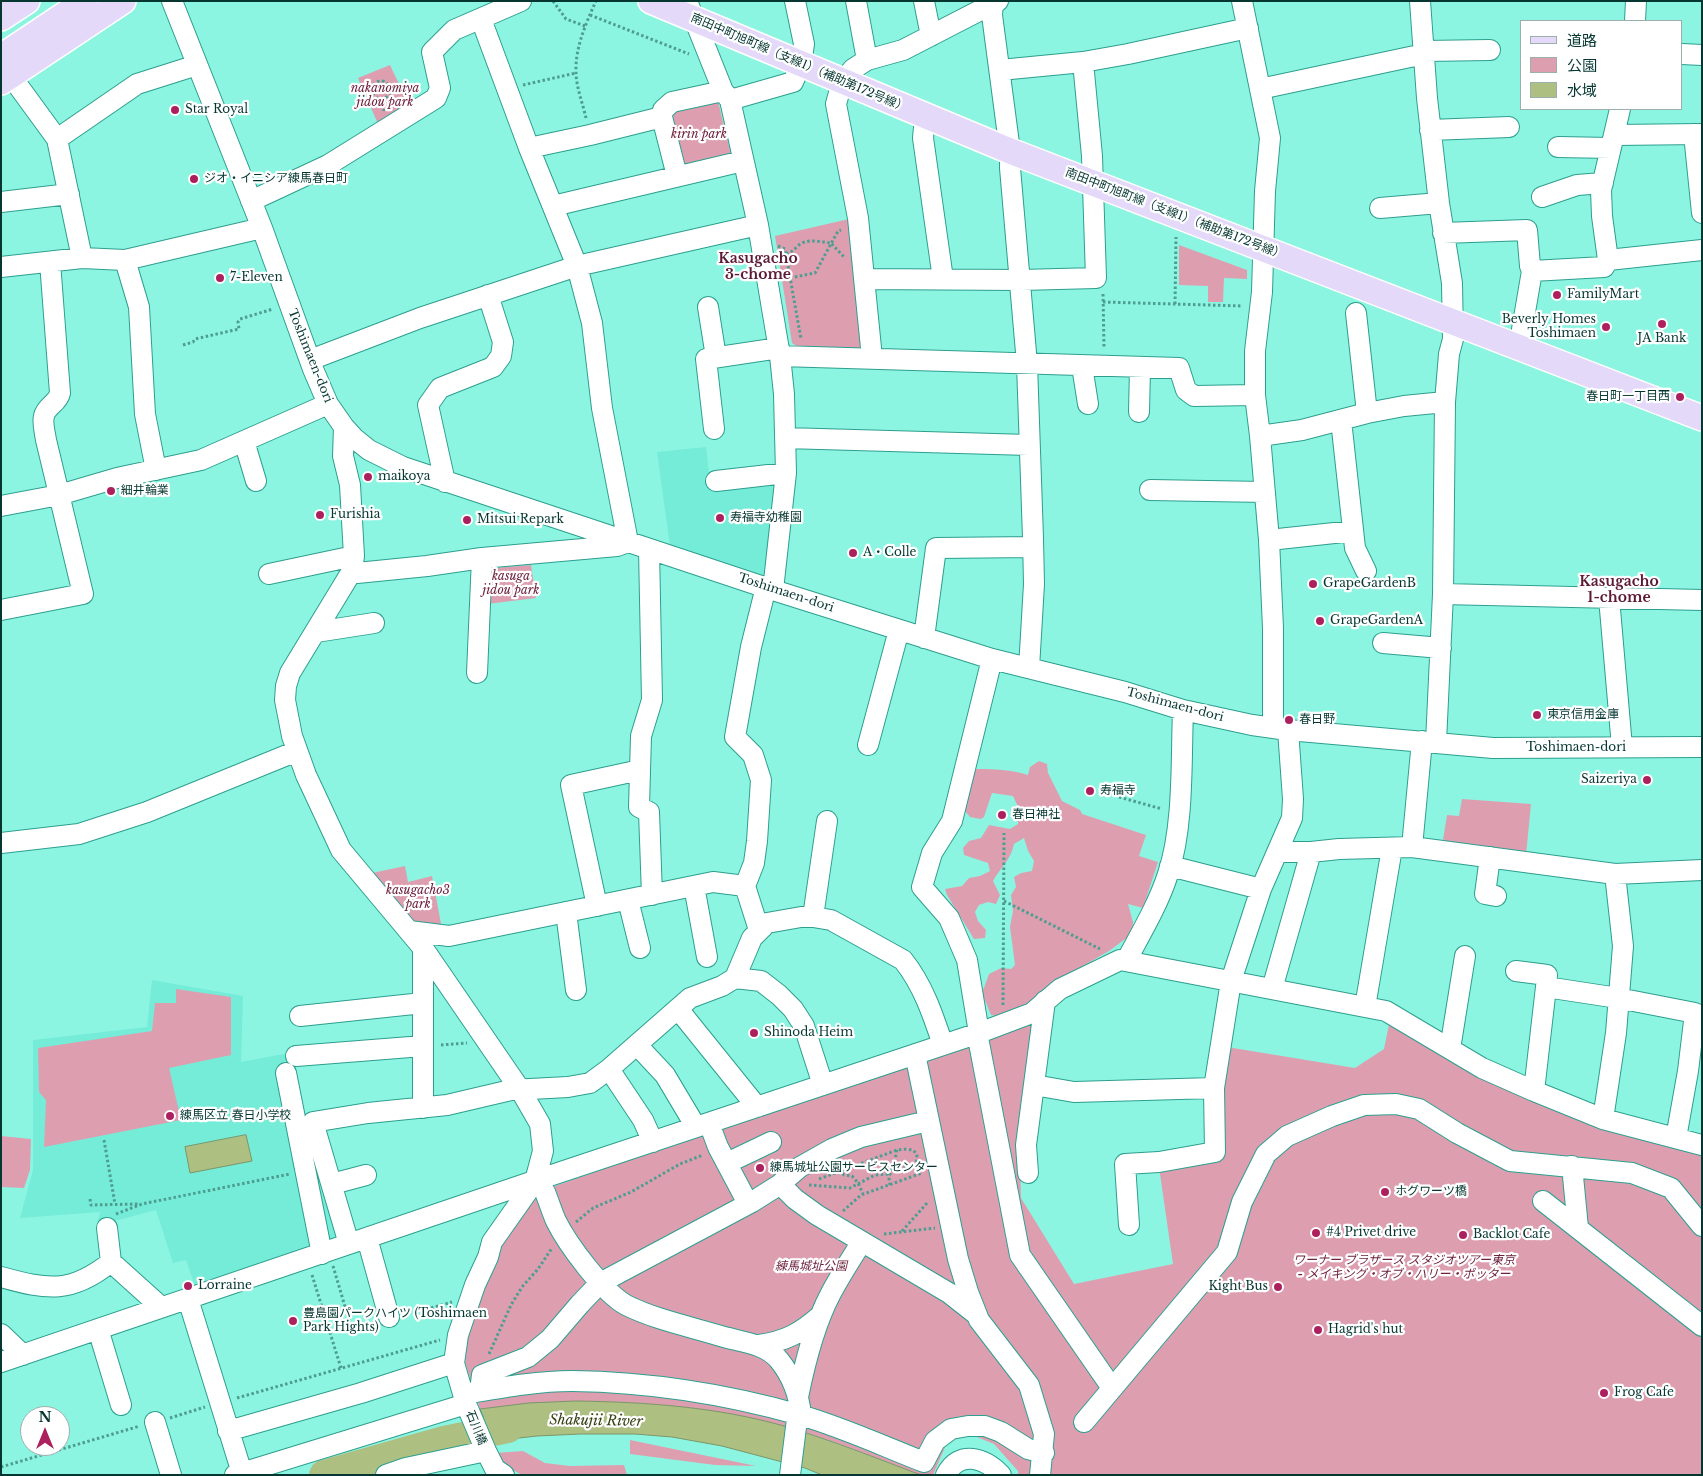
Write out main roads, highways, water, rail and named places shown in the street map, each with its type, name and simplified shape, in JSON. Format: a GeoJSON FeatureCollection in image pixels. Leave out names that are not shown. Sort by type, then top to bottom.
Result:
{"type":"FeatureCollection","features":[{"type":"Feature","properties":{"kind":"main road"},"geometry":{"type":"LineString","coordinates":[[1,18],[27,1]]}},
{"type":"Feature","properties":{"kind":"main road"},"geometry":{"type":"LineString","coordinates":[[1,40],[61,1]]}},
{"type":"Feature","properties":{"kind":"main road"},"geometry":{"type":"LineString","coordinates":[[5,72],[85,1]]}},
{"type":"Feature","properties":{"kind":"main road"},"geometry":{"type":"LineString","coordinates":[[5,72],[122,1]]}},
{"type":"Feature","properties":{"kind":"main road","name":"南田中町旭町線（支線1）（補助第172号線）"},"geometry":{"type":"LineString","coordinates":[[651,1],[692,11],[801,64],[1010,151],[1702,418]]}},
{"type":"Feature","properties":{"kind":"water"},"geometry":{"type":"Polygon","coordinates":[[[246,1135],[252,1161],[190,1173],[185,1147],[246,1135]]]}},
{"type":"Feature","properties":{"kind":"water"},"geometry":{"type":"Polygon","coordinates":[[[576,1401],[681,1407],[733,1414],[784,1426],[819,1437],[921,1475],[822,1475],[805,1468],[722,1446],[672,1437],[635,1434],[537,1436],[493,1441],[480,1409],[529,1403],[576,1401]]]}},
{"type":"Feature","properties":{"kind":"waterway","name":"Shakujii River"},"geometry":{"type":"LineString","coordinates":[[324,1475],[444,1441],[508,1428]]}},
{"type":"Feature","properties":{"kind":"place","name":"Star Royal"},"geometry":{"type":"Point","coordinates":[175,110]}},
{"type":"Feature","properties":{"kind":"place","name":"ジオ・イニシア練馬春日町"},"geometry":{"type":"Point","coordinates":[194,179]}},
{"type":"Feature","properties":{"kind":"place","name":"7-Eleven"},"geometry":{"type":"Point","coordinates":[220,278]}},
{"type":"Feature","properties":{"kind":"place","name":"FamilyMart"},"geometry":{"type":"Point","coordinates":[1557,295]}},
{"type":"Feature","properties":{"kind":"place","name":"JA Bank"},"geometry":{"type":"Point","coordinates":[1662,324]}},
{"type":"Feature","properties":{"kind":"place","name":"Beverly Homes Toshimaen"},"geometry":{"type":"Point","coordinates":[1606,327]}},
{"type":"Feature","properties":{"kind":"place","name":"春日町一丁目西"},"geometry":{"type":"Point","coordinates":[1680,397]}},
{"type":"Feature","properties":{"kind":"place","name":"maikoya"},"geometry":{"type":"Point","coordinates":[368,477]}},
{"type":"Feature","properties":{"kind":"place","name":"細井輪業"},"geometry":{"type":"Point","coordinates":[111,491]}},
{"type":"Feature","properties":{"kind":"place","name":"Furishia"},"geometry":{"type":"Point","coordinates":[320,515]}},
{"type":"Feature","properties":{"kind":"place","name":"寿福寺幼稚園"},"geometry":{"type":"Point","coordinates":[720,518]}},
{"type":"Feature","properties":{"kind":"place","name":"Mitsui Repark"},"geometry":{"type":"Point","coordinates":[467,520]}},
{"type":"Feature","properties":{"kind":"place","name":"A・Colle"},"geometry":{"type":"Point","coordinates":[853,553]}},
{"type":"Feature","properties":{"kind":"place","name":"GrapeGardenB"},"geometry":{"type":"Point","coordinates":[1313,584]}},
{"type":"Feature","properties":{"kind":"place","name":"GrapeGardenA"},"geometry":{"type":"Point","coordinates":[1320,621]}},
{"type":"Feature","properties":{"kind":"place","name":"東京信用金庫"},"geometry":{"type":"Point","coordinates":[1537,715]}},
{"type":"Feature","properties":{"kind":"place","name":"春日野"},"geometry":{"type":"Point","coordinates":[1289,720]}},
{"type":"Feature","properties":{"kind":"place","name":"Saizeriya"},"geometry":{"type":"Point","coordinates":[1647,780]}},
{"type":"Feature","properties":{"kind":"place","name":"寿福寺"},"geometry":{"type":"Point","coordinates":[1090,791]}},
{"type":"Feature","properties":{"kind":"place","name":"春日神社"},"geometry":{"type":"Point","coordinates":[1002,815]}},
{"type":"Feature","properties":{"kind":"place","name":"Shinoda Heim"},"geometry":{"type":"Point","coordinates":[754,1033]}},
{"type":"Feature","properties":{"kind":"place","name":"練馬区立 春日小学校"},"geometry":{"type":"Point","coordinates":[170,1116]}},
{"type":"Feature","properties":{"kind":"place","name":"練馬城址公園サービスセンター"},"geometry":{"type":"Point","coordinates":[760,1168]}},
{"type":"Feature","properties":{"kind":"place","name":"ホグワーツ橋"},"geometry":{"type":"Point","coordinates":[1385,1192]}},
{"type":"Feature","properties":{"kind":"place","name":"#4 Privet drive"},"geometry":{"type":"Point","coordinates":[1316,1233]}},
{"type":"Feature","properties":{"kind":"place","name":"Backlot Cafe"},"geometry":{"type":"Point","coordinates":[1463,1235]}},
{"type":"Feature","properties":{"kind":"place","name":"Lorraine"},"geometry":{"type":"Point","coordinates":[188,1286]}},
{"type":"Feature","properties":{"kind":"place","name":"Kight Bus"},"geometry":{"type":"Point","coordinates":[1278,1287]}},
{"type":"Feature","properties":{"kind":"place","name":"豊島園パークハイツ (Toshimaen Park Hights)"},"geometry":{"type":"Point","coordinates":[293,1321]}},
{"type":"Feature","properties":{"kind":"place","name":"Hagrid's hut"},"geometry":{"type":"Point","coordinates":[1318,1330]}},
{"type":"Feature","properties":{"kind":"place","name":"Frog Cafe"},"geometry":{"type":"Point","coordinates":[1604,1393]}},
{"type":"Feature","properties":{"kind":"district","name":"Kasugacho 3-chome"},"geometry":{"type":"Point","coordinates":[758,268]}},
{"type":"Feature","properties":{"kind":"district","name":"Kasugacho 1-chome"},"geometry":{"type":"Point","coordinates":[1619,590]}},
{"type":"Feature","properties":{"kind":"park label","name":"nakanomiya jidou park"},"geometry":{"type":"Point","coordinates":[385,96]}},
{"type":"Feature","properties":{"kind":"park label","name":"kirin park"},"geometry":{"type":"Point","coordinates":[699,135]}},
{"type":"Feature","properties":{"kind":"park label","name":"kasuga jidou park"},"geometry":{"type":"Point","coordinates":[511,584]}},
{"type":"Feature","properties":{"kind":"park label","name":"kasugacho3 park"},"geometry":{"type":"Point","coordinates":[418,898]}},
{"type":"Feature","properties":{"kind":"park label","name":"練馬城址公園"},"geometry":{"type":"Point","coordinates":[811,1267]}},
{"type":"Feature","properties":{"kind":"park label","name":"ワーナー ブラザース スタジオツアー東京 - メイキング・オブ・ハリー・ポッター"},"geometry":{"type":"Point","coordinates":[1404,1268]}}]}
